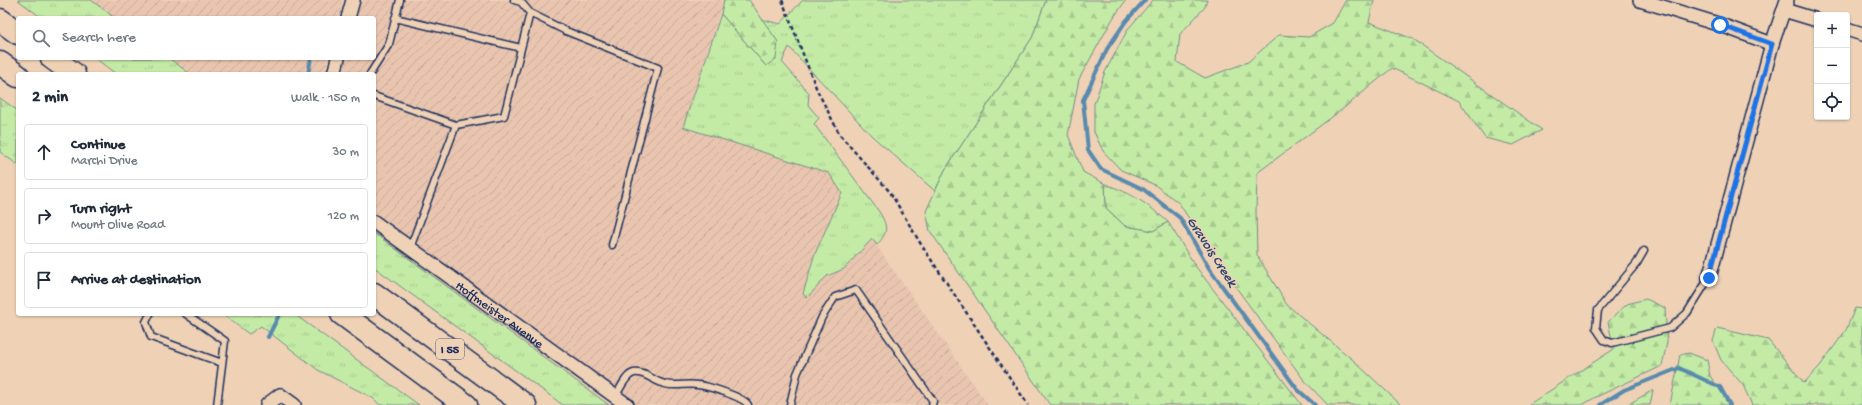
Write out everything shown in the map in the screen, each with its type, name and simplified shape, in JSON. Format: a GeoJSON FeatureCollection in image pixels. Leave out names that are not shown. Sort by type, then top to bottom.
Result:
{"type":"FeatureCollection","features":[{"type":"Feature","properties":{"kind":"highway"},"geometry":{"type":"LineString","coordinates":[[0,20],[16,32]]}},
{"type":"Feature","properties":{"kind":"highway"},"geometry":{"type":"LineString","coordinates":[[55,60],[71,72]]}},
{"type":"Feature","properties":{"kind":"highway"},"geometry":{"type":"LineString","coordinates":[[0,63],[16,75]]}},
{"type":"Feature","properties":{"kind":"highway","name":"I 55"},"geometry":{"type":"LineString","coordinates":[[376,295],[525,405]]}},
{"type":"Feature","properties":{"kind":"highway","name":"I 55"},"geometry":{"type":"LineString","coordinates":[[345,316],[466,405]]}},
{"type":"Feature","properties":{"kind":"street"},"geometry":{"type":"LineString","coordinates":[[349,16],[353,0]]}},
{"type":"Feature","properties":{"kind":"street"},"geometry":{"type":"LineString","coordinates":[[1640,0],[1720,25],[1772,44]]}},
{"type":"Feature","properties":{"kind":"street"},"geometry":{"type":"LineString","coordinates":[[1709,278],[1772,44],[1786,5],[1814,19]]}},
{"type":"Feature","properties":{"kind":"street"},"geometry":{"type":"LineString","coordinates":[[1850,30],[1862,34]]}},
{"type":"Feature","properties":{"kind":"street"},"geometry":{"type":"LineString","coordinates":[[334,72],[338,60]]}},
{"type":"Feature","properties":{"kind":"street","name":"Hoffmeister Avenue"},"geometry":{"type":"LineString","coordinates":[[376,223],[627,405]]}},
{"type":"Feature","properties":{"kind":"street"},"geometry":{"type":"LineString","coordinates":[[267,405],[280,395],[294,405]]}},
{"type":"Feature","properties":{"kind":"lane"},"geometry":{"type":"LineString","coordinates":[[371,72],[389,44],[400,0]]}},
{"type":"Feature","properties":{"kind":"lane"},"geometry":{"type":"LineString","coordinates":[[514,0],[521,2],[530,13],[566,31],[658,68],[612,245]]}},
{"type":"Feature","properties":{"kind":"lane"},"geometry":{"type":"LineString","coordinates":[[376,97],[456,125],[504,116],[530,13]]}},
{"type":"Feature","properties":{"kind":"lane"},"geometry":{"type":"LineString","coordinates":[[395,18],[521,48]]}},
{"type":"Feature","properties":{"kind":"lane"},"geometry":{"type":"LineString","coordinates":[[410,248],[456,125]]}},
{"type":"Feature","properties":{"kind":"lane"},"geometry":{"type":"LineString","coordinates":[[1644,251],[1637,263],[1598,310],[1596,328],[1604,340],[1612,343],[1670,328],[1687,313],[1709,278]]}},
{"type":"Feature","properties":{"kind":"lane"},"geometry":{"type":"LineString","coordinates":[[790,405],[797,374],[822,317],[835,297],[856,290],[933,404]]}},
{"type":"Feature","properties":{"kind":"lane"},"geometry":{"type":"LineString","coordinates":[[149,316],[146,322],[151,337],[222,363]]}},
{"type":"Feature","properties":{"kind":"lane"},"geometry":{"type":"LineString","coordinates":[[189,316],[225,341],[217,405]]}},
{"type":"Feature","properties":{"kind":"lane"},"geometry":{"type":"LineString","coordinates":[[615,397],[627,378],[632,373],[638,372],[663,384],[680,386],[698,385],[742,399],[748,405]]}},
{"type":"Feature","properties":{"kind":"path"},"geometry":{"type":"LineString","coordinates":[[782,0],[785,4],[817,90],[840,135],[890,192],[922,246],[1028,405]]}},
{"type":"Feature","properties":{"kind":"shaded area"},"geometry":{"type":"Polygon","coordinates":[[[91,0],[343,0],[339,16],[112,16],[91,0]]]}},
{"type":"Feature","properties":{"kind":"shaded area"},"geometry":{"type":"Polygon","coordinates":[[[361,0],[724,0],[683,127],[829,173],[842,193],[814,256],[807,298],[827,276],[844,269],[872,239],[988,405],[637,405],[376,213],[376,72],[341,72],[344,60],[376,60],[376,16],[357,16],[361,0]]]}},
{"type":"Feature","properties":{"kind":"shaded area"},"geometry":{"type":"Polygon","coordinates":[[[172,60],[328,60],[324,72],[187,72],[172,60]]]}},
{"type":"Feature","properties":{"kind":"green space"},"geometry":{"type":"Polygon","coordinates":[[[18,0],[91,0],[112,16],[39,16],[18,0]]]}},
{"type":"Feature","properties":{"kind":"green space"},"geometry":{"type":"Polygon","coordinates":[[[724,0],[749,0],[778,42],[776,59],[766,66],[721,14],[724,0]]]}},
{"type":"Feature","properties":{"kind":"green space"},"geometry":{"type":"Polygon","coordinates":[[[803,0],[1046,0],[1032,38],[945,170],[935,191],[872,136],[789,47],[782,62],[809,93],[808,105],[819,118],[814,124],[880,213],[886,230],[877,245],[872,239],[844,269],[827,276],[807,298],[803,294],[814,256],[842,193],[829,173],[683,127],[721,14],[766,66],[778,42],[761,19],[780,24],[803,0]]]}},
{"type":"Feature","properties":{"kind":"green space"},"geometry":{"type":"Polygon","coordinates":[[[1046,0],[1126,0],[1112,20],[1079,79],[1068,135],[1083,172],[1105,184],[1106,208],[1125,226],[1153,231],[1168,222],[1196,267],[1302,405],[1050,405],[930,231],[926,211],[945,170],[1032,38],[1046,0]]]}},
{"type":"Feature","properties":{"kind":"green space"},"geometry":{"type":"Polygon","coordinates":[[[1153,0],[1207,0],[1205,7],[1180,34],[1177,62],[1205,78],[1248,62],[1279,35],[1309,37],[1333,23],[1346,0],[1374,0],[1369,22],[1413,39],[1542,130],[1513,145],[1485,138],[1459,101],[1392,68],[1344,108],[1257,173],[1257,255],[1287,305],[1353,360],[1401,405],[1328,405],[1304,380],[1213,256],[1179,203],[1155,185],[1121,170],[1103,151],[1094,132],[1094,104],[1105,72],[1128,29],[1153,0]]]}},
{"type":"Feature","properties":{"kind":"green space"},"geometry":{"type":"Polygon","coordinates":[[[98,60],[172,60],[187,72],[113,72],[98,60]]]}},
{"type":"Feature","properties":{"kind":"green space"},"geometry":{"type":"Polygon","coordinates":[[[0,98],[16,110],[16,164],[0,152],[0,98]]]}},
{"type":"Feature","properties":{"kind":"green space"},"geometry":{"type":"Polygon","coordinates":[[[1105,184],[1138,199],[1168,222],[1153,231],[1125,226],[1106,208],[1105,184]]]}},
{"type":"Feature","properties":{"kind":"green space"},"geometry":{"type":"Polygon","coordinates":[[[376,234],[609,405],[563,405],[376,268],[376,234]]]}},
{"type":"Feature","properties":{"kind":"green space"},"geometry":{"type":"Polygon","coordinates":[[[1646,299],[1665,308],[1667,342],[1662,366],[1582,405],[1528,405],[1614,349],[1608,322],[1627,304],[1646,299]]]}},
{"type":"Feature","properties":{"kind":"green space"},"geometry":{"type":"Polygon","coordinates":[[[1855,308],[1862,309],[1862,405],[1752,405],[1743,385],[1721,360],[1713,341],[1717,328],[1768,340],[1804,383],[1820,366],[1846,330],[1855,308]]]}},
{"type":"Feature","properties":{"kind":"green space"},"geometry":{"type":"Polygon","coordinates":[[[225,316],[297,316],[419,405],[380,405],[373,398],[318,370],[261,326],[249,334],[225,316]]]}},
{"type":"Feature","properties":{"kind":"green space"},"geometry":{"type":"Polygon","coordinates":[[[1689,353],[1707,360],[1710,376],[1724,396],[1728,405],[1670,405],[1680,355],[1689,353]]]}},
{"type":"Feature","properties":{"kind":"green space"},"geometry":{"type":"Polygon","coordinates":[[[1653,390],[1650,405],[1627,405],[1653,390]]]}},
{"type":"Feature","properties":{"kind":"waterway","name":"Gravois Creek"},"geometry":{"type":"LineString","coordinates":[[1145,0],[1126,21],[1107,49],[1083,100],[1088,150],[1101,169],[1143,189],[1180,218],[1209,268],[1297,389],[1315,405]]}},
{"type":"Feature","properties":{"kind":"waterway"},"geometry":{"type":"LineString","coordinates":[[308,72],[311,60]]}},
{"type":"Feature","properties":{"kind":"waterway"},"geometry":{"type":"LineString","coordinates":[[268,337],[278,316]]}},
{"type":"Feature","properties":{"kind":"waterway","name":"Gravois Creek"},"geometry":{"type":"LineString","coordinates":[[1600,405],[1624,390],[1679,368],[1720,387],[1730,405]]}},
{"type":"Feature","properties":{"kind":"route"},"geometry":{"type":"LineString","coordinates":[[1709,278],[1772,44],[1720,25]]}}]}
